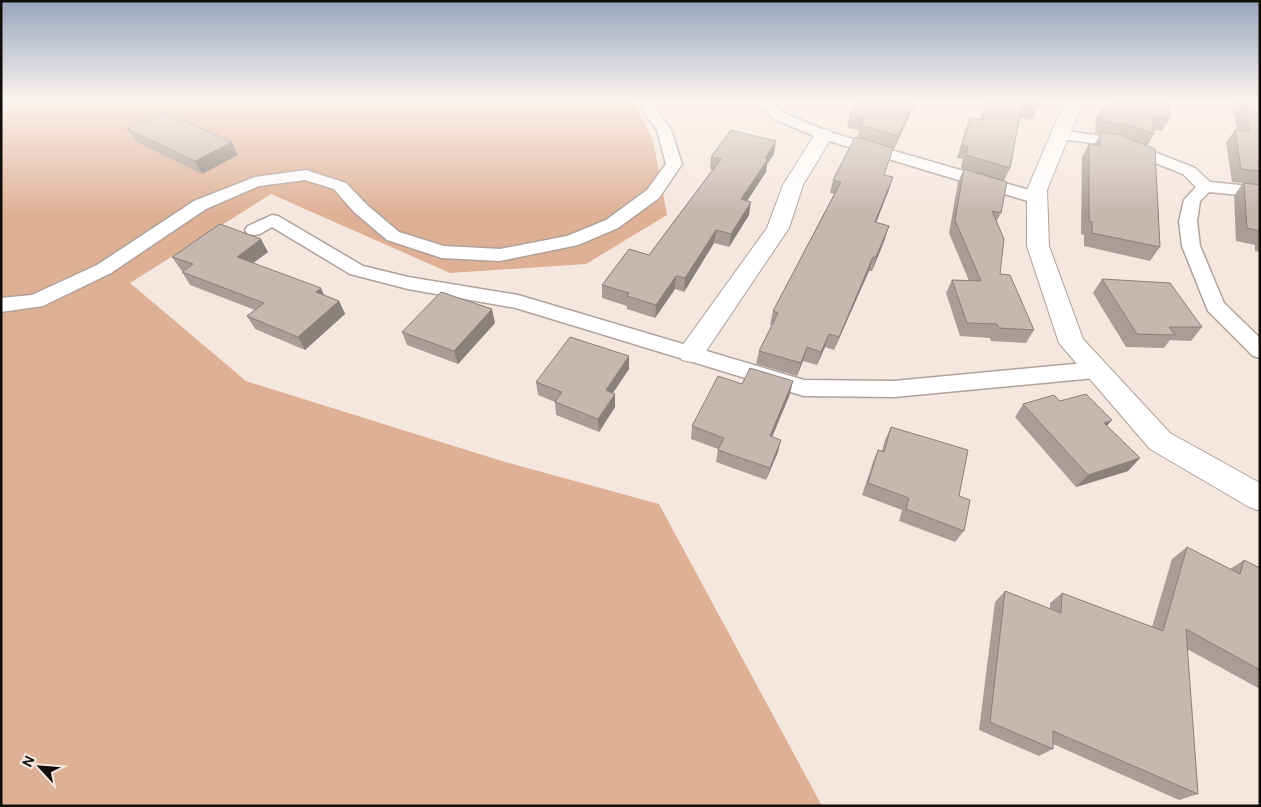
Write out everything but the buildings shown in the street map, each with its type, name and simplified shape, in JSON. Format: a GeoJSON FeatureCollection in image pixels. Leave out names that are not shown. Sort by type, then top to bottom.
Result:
{"type":"FeatureCollection","features":[{"type":"Feature","properties":{"kind":"street"},"geometry":{"type":"LineString","coordinates":[[691,353],[778,228],[793,185],[822,139]]}},
{"type":"Feature","properties":{"kind":"street"},"geometry":{"type":"LineString","coordinates":[[1058,139],[1037,190],[1038,246],[1072,343],[1160,442],[1260,498]]}},
{"type":"Feature","properties":{"kind":"lane"},"geometry":{"type":"LineString","coordinates":[[1,305],[36,301],[104,269],[200,205],[255,182],[306,175],[340,186],[360,208],[394,236],[442,252],[500,255],[572,241],[612,224],[653,194],[674,164],[667,139]]}},
{"type":"Feature","properties":{"kind":"lane"},"geometry":{"type":"LineString","coordinates":[[836,139],[1037,198]]}},
{"type":"Feature","properties":{"kind":"lane"},"geometry":{"type":"LineString","coordinates":[[1089,139],[1116,142],[1189,171],[1205,187],[1260,192]]}},
{"type":"Feature","properties":{"kind":"lane"},"geometry":{"type":"LineString","coordinates":[[1205,187],[1192,200],[1188,221],[1191,246],[1215,306],[1260,351]]}},
{"type":"Feature","properties":{"kind":"lane"},"geometry":{"type":"LineString","coordinates":[[254,230],[272,220],[357,270],[408,283],[518,302],[804,388],[894,389],[1095,370]]}},
{"type":"Feature","properties":{"kind":"shaded area"},"geometry":{"type":"Polygon","coordinates":[[[1,139],[652,139],[667,215],[586,264],[450,273],[271,194],[130,283],[246,381],[505,462],[659,504],[822,806],[1,806],[1,139]]]}}]}
